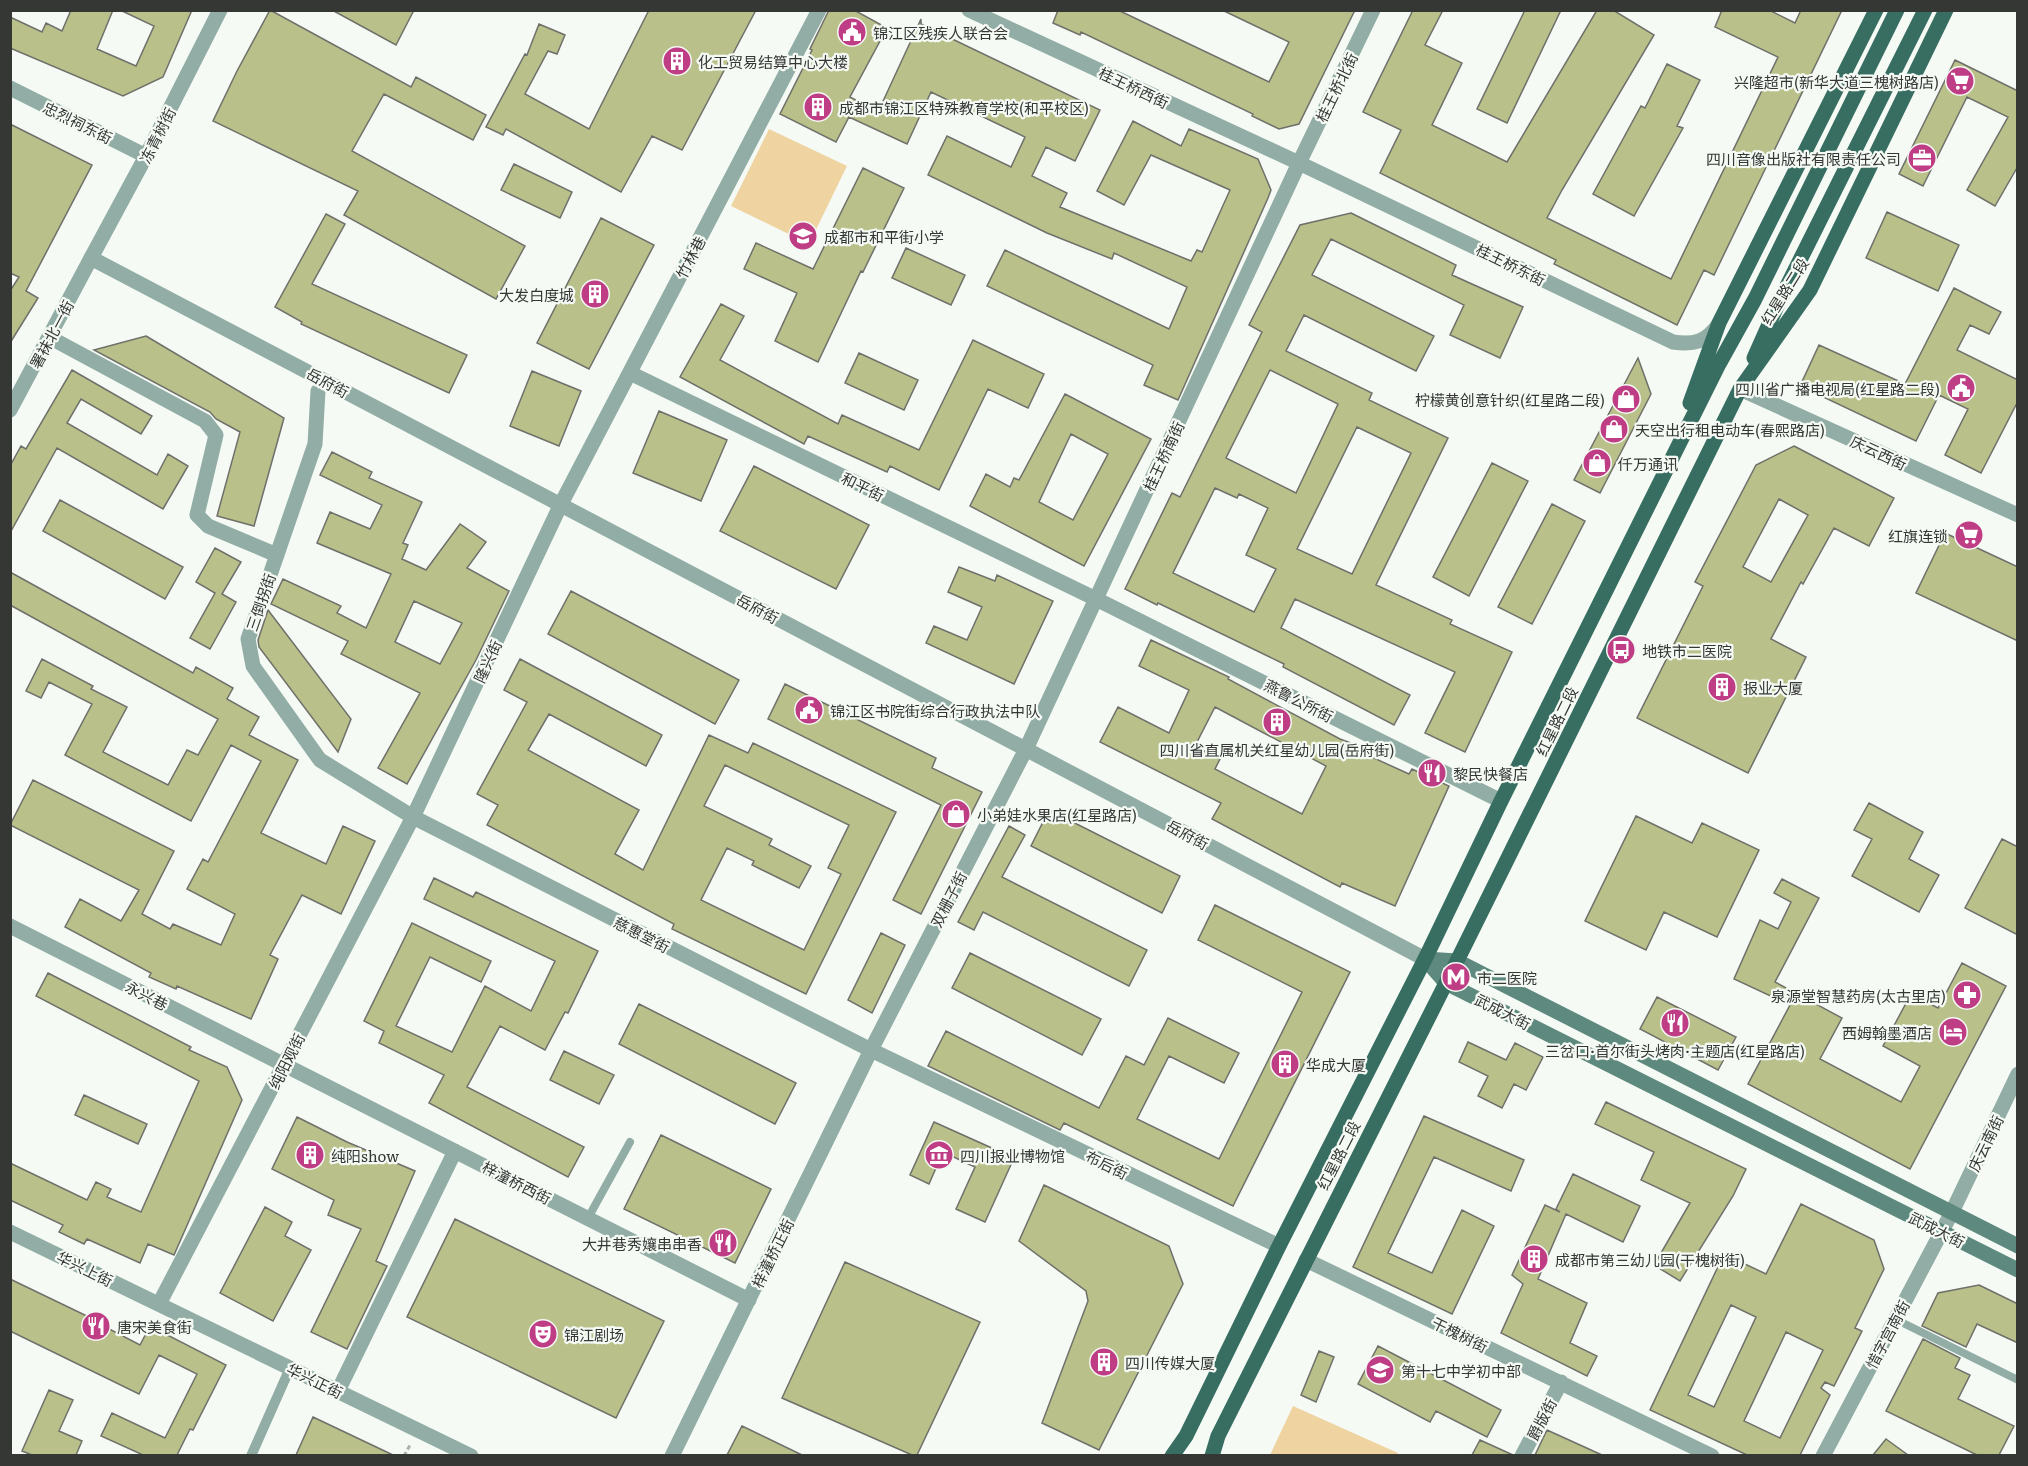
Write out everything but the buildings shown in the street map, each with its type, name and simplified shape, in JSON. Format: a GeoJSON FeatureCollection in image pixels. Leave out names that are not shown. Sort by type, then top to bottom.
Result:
{"type":"FeatureCollection","features":[{"type":"Feature","properties":{"kind":"main road","name":"红星路二段"},"geometry":{"type":"LineString","coordinates":[[1668,467],[1719,323],[1876,10]]}},
{"type":"Feature","properties":{"kind":"main road","name":"红星路二段"},"geometry":{"type":"LineString","coordinates":[[1174,1455],[1186,1436],[1279,1246],[1425,959],[1501,801],[1719,364],[1755,299],[1897,10]]}},
{"type":"Feature","properties":{"kind":"main road"},"geometry":{"type":"LineString","coordinates":[[1740,389],[1778,304],[1925,10]]}},
{"type":"Feature","properties":{"kind":"main road","name":"红星路二段"},"geometry":{"type":"LineString","coordinates":[[1210,1455],[1740,389],[1810,290],[1946,10]]}},
{"type":"Feature","properties":{"kind":"main road","name":"武成大街"},"geometry":{"type":"LineString","coordinates":[[1425,959],[1456,961],[2018,1246]]}},
{"type":"Feature","properties":{"kind":"main road","name":"武成大街"},"geometry":{"type":"LineString","coordinates":[[1425,959],[1446,983],[2018,1270]]}},
{"type":"Feature","properties":{"kind":"street","name":"冻青树街"},"geometry":{"type":"LineString","coordinates":[[91,258],[220,10]]}},
{"type":"Feature","properties":{"kind":"street","name":"竹林巷"},"geometry":{"type":"LineString","coordinates":[[561,504],[819,10]]}},
{"type":"Feature","properties":{"kind":"street","name":"桂王桥西街"},"geometry":{"type":"LineString","coordinates":[[969,10],[1299,163]]}},
{"type":"Feature","properties":{"kind":"street","name":"桂王桥北街"},"geometry":{"type":"LineString","coordinates":[[1299,163],[1373,10]]}},
{"type":"Feature","properties":{"kind":"street","name":"忠烈祠东街"},"geometry":{"type":"LineString","coordinates":[[10,88],[146,156]]}},
{"type":"Feature","properties":{"kind":"street","name":"桂王桥东街"},"geometry":{"type":"LineString","coordinates":[[1299,163],[1673,342],[1696,343],[1712,333],[1719,323]]}},
{"type":"Feature","properties":{"kind":"street","name":"桂王桥南街"},"geometry":{"type":"LineString","coordinates":[[1026,748],[1299,163]]}},
{"type":"Feature","properties":{"kind":"street","name":"署袜北一街"},"geometry":{"type":"LineString","coordinates":[[10,410],[91,258]]}},
{"type":"Feature","properties":{"kind":"street","name":"岳府街"},"geometry":{"type":"LineString","coordinates":[[91,258],[1425,959]]}},
{"type":"Feature","properties":{"kind":"street"},"geometry":{"type":"LineString","coordinates":[[49,337],[205,421],[216,435],[197,515],[208,526],[277,555]]}},
{"type":"Feature","properties":{"kind":"street","name":"和平街"},"geometry":{"type":"LineString","coordinates":[[630,373],[1096,599]]}},
{"type":"Feature","properties":{"kind":"street","name":"庆云西街"},"geometry":{"type":"LineString","coordinates":[[1740,389],[2018,515]]}},
{"type":"Feature","properties":{"kind":"street","name":"三倒拐街"},"geometry":{"type":"LineString","coordinates":[[318,391],[315,444],[248,639],[253,666],[320,760],[413,817]]}},
{"type":"Feature","properties":{"kind":"street","name":"隆兴街"},"geometry":{"type":"LineString","coordinates":[[413,817],[561,504]]}},
{"type":"Feature","properties":{"kind":"street","name":"燕鲁公所街"},"geometry":{"type":"LineString","coordinates":[[1096,599],[1501,801]]}},
{"type":"Feature","properties":{"kind":"street","name":"双栅子街"},"geometry":{"type":"LineString","coordinates":[[871,1050],[1026,748]]}},
{"type":"Feature","properties":{"kind":"street","name":"慈惠堂街"},"geometry":{"type":"LineString","coordinates":[[413,817],[871,1050]]}},
{"type":"Feature","properties":{"kind":"street","name":"纯阳观街"},"geometry":{"type":"LineString","coordinates":[[159,1304],[413,817]]}},
{"type":"Feature","properties":{"kind":"street","name":"永兴巷"},"geometry":{"type":"LineString","coordinates":[[10,926],[284,1064]]}},
{"type":"Feature","properties":{"kind":"street","name":"布后街"},"geometry":{"type":"LineString","coordinates":[[871,1050],[1279,1246]]}},
{"type":"Feature","properties":{"kind":"street","name":"梓潼桥正街"},"geometry":{"type":"LineString","coordinates":[[672,1455],[871,1050]]}},
{"type":"Feature","properties":{"kind":"street","name":"梓潼桥西街"},"geometry":{"type":"LineString","coordinates":[[284,1064],[749,1299]]}},
{"type":"Feature","properties":{"kind":"street","name":"庆云南街"},"geometry":{"type":"LineString","coordinates":[[1952,1212],[2018,1074]]}},
{"type":"Feature","properties":{"kind":"street"},"geometry":{"type":"LineString","coordinates":[[338,1391],[455,1151]]}},
{"type":"Feature","properties":{"kind":"street","name":"惜字宫南街"},"geometry":{"type":"LineString","coordinates":[[1823,1455],[1952,1212]]}},
{"type":"Feature","properties":{"kind":"street","name":"华兴上街"},"geometry":{"type":"LineString","coordinates":[[10,1232],[159,1304]]}},
{"type":"Feature","properties":{"kind":"street","name":"干槐树街"},"geometry":{"type":"LineString","coordinates":[[1306,1260],[1712,1455]]}},
{"type":"Feature","properties":{"kind":"street","name":"华兴正街"},"geometry":{"type":"LineString","coordinates":[[159,1304],[471,1455]]}},
{"type":"Feature","properties":{"kind":"street"},"geometry":{"type":"LineString","coordinates":[[251,1455],[290,1368]]}},
{"type":"Feature","properties":{"kind":"street","name":"爵版街"},"geometry":{"type":"LineString","coordinates":[[1522,1455],[1561,1382]]}},
{"type":"Feature","properties":{"kind":"lane"},"geometry":{"type":"LineString","coordinates":[[588,1218],[630,1142]]}},
{"type":"Feature","properties":{"kind":"lane"},"geometry":{"type":"LineString","coordinates":[[1895,1319],[2018,1380]]}},
{"type":"Feature","properties":{"kind":"shaded area"},"geometry":{"type":"Polygon","coordinates":[[[769,129],[847,166],[809,244],[731,206],[769,129]]]}},
{"type":"Feature","properties":{"kind":"shaded area"},"geometry":{"type":"Polygon","coordinates":[[[1293,1406],[1398,1453],[1397,1455],[1270,1455],[1293,1406]]]}},
{"type":"Feature","properties":{"kind":"place","name":"锦江区残疾人联合会"},"geometry":{"type":"Point","coordinates":[852,32]}},
{"type":"Feature","properties":{"kind":"place","name":"化工贸易结算中心大楼"},"geometry":{"type":"Point","coordinates":[677,61]}},
{"type":"Feature","properties":{"kind":"place","name":"兴隆超市(新华大道三槐树路店)"},"geometry":{"type":"Point","coordinates":[1960,81]}},
{"type":"Feature","properties":{"kind":"place","name":"成都市锦江区特殊教育学校(和平校区)"},"geometry":{"type":"Point","coordinates":[818,107]}},
{"type":"Feature","properties":{"kind":"place","name":"四川音像出版社有限责任公司"},"geometry":{"type":"Point","coordinates":[1922,158]}},
{"type":"Feature","properties":{"kind":"place","name":"成都市和平街小学"},"geometry":{"type":"Point","coordinates":[803,236]}},
{"type":"Feature","properties":{"kind":"place","name":"大发白度城"},"geometry":{"type":"Point","coordinates":[595,294]}},
{"type":"Feature","properties":{"kind":"place","name":"四川省广播电视局(红星路二段)"},"geometry":{"type":"Point","coordinates":[1961,388]}},
{"type":"Feature","properties":{"kind":"place","name":"柠檬黄创意针织(红星路二段)"},"geometry":{"type":"Point","coordinates":[1626,399]}},
{"type":"Feature","properties":{"kind":"place","name":"天空出行租电动车(春熙路店)"},"geometry":{"type":"Point","coordinates":[1614,429]}},
{"type":"Feature","properties":{"kind":"place","name":"仟万通讯"},"geometry":{"type":"Point","coordinates":[1597,463]}},
{"type":"Feature","properties":{"kind":"place","name":"红旗连锁"},"geometry":{"type":"Point","coordinates":[1969,535]}},
{"type":"Feature","properties":{"kind":"place","name":"地铁市二医院"},"geometry":{"type":"Point","coordinates":[1621,650]}},
{"type":"Feature","properties":{"kind":"place","name":"报业大厦"},"geometry":{"type":"Point","coordinates":[1722,687]}},
{"type":"Feature","properties":{"kind":"place","name":"锦江区书院街综合行政执法中队"},"geometry":{"type":"Point","coordinates":[809,710]}},
{"type":"Feature","properties":{"kind":"place","name":"四川省直属机关红星幼儿园(岳府街)"},"geometry":{"type":"Point","coordinates":[1277,722]}},
{"type":"Feature","properties":{"kind":"place","name":"黎民快餐店"},"geometry":{"type":"Point","coordinates":[1432,773]}},
{"type":"Feature","properties":{"kind":"place","name":"小弟娃水果店(红星路店)"},"geometry":{"type":"Point","coordinates":[956,814]}},
{"type":"Feature","properties":{"kind":"place","name":"市二医院"},"geometry":{"type":"Point","coordinates":[1456,977]}},
{"type":"Feature","properties":{"kind":"place","name":"泉源堂智慧药房(太古里店)"},"geometry":{"type":"Point","coordinates":[1967,995]}},
{"type":"Feature","properties":{"kind":"place","name":"三岔口·首尔街头烤肉·主题店(红星路店)"},"geometry":{"type":"Point","coordinates":[1675,1023]}},
{"type":"Feature","properties":{"kind":"place","name":"西姆翰墨酒店"},"geometry":{"type":"Point","coordinates":[1953,1032]}},
{"type":"Feature","properties":{"kind":"place","name":"华成大厦"},"geometry":{"type":"Point","coordinates":[1285,1064]}},
{"type":"Feature","properties":{"kind":"place","name":"纯阳show"},"geometry":{"type":"Point","coordinates":[310,1155]}},
{"type":"Feature","properties":{"kind":"place","name":"四川报业博物馆"},"geometry":{"type":"Point","coordinates":[939,1155]}},
{"type":"Feature","properties":{"kind":"place","name":"大井巷秀孃串串香"},"geometry":{"type":"Point","coordinates":[723,1243]}},
{"type":"Feature","properties":{"kind":"place","name":"成都市第三幼儿园(干槐树街)"},"geometry":{"type":"Point","coordinates":[1534,1259]}},
{"type":"Feature","properties":{"kind":"place","name":"唐宋美食街"},"geometry":{"type":"Point","coordinates":[96,1326]}},
{"type":"Feature","properties":{"kind":"place","name":"锦江剧场"},"geometry":{"type":"Point","coordinates":[543,1334]}},
{"type":"Feature","properties":{"kind":"place","name":"四川传媒大厦"},"geometry":{"type":"Point","coordinates":[1104,1362]}},
{"type":"Feature","properties":{"kind":"place","name":"第十七中学初中部"},"geometry":{"type":"Point","coordinates":[1380,1370]}}]}
